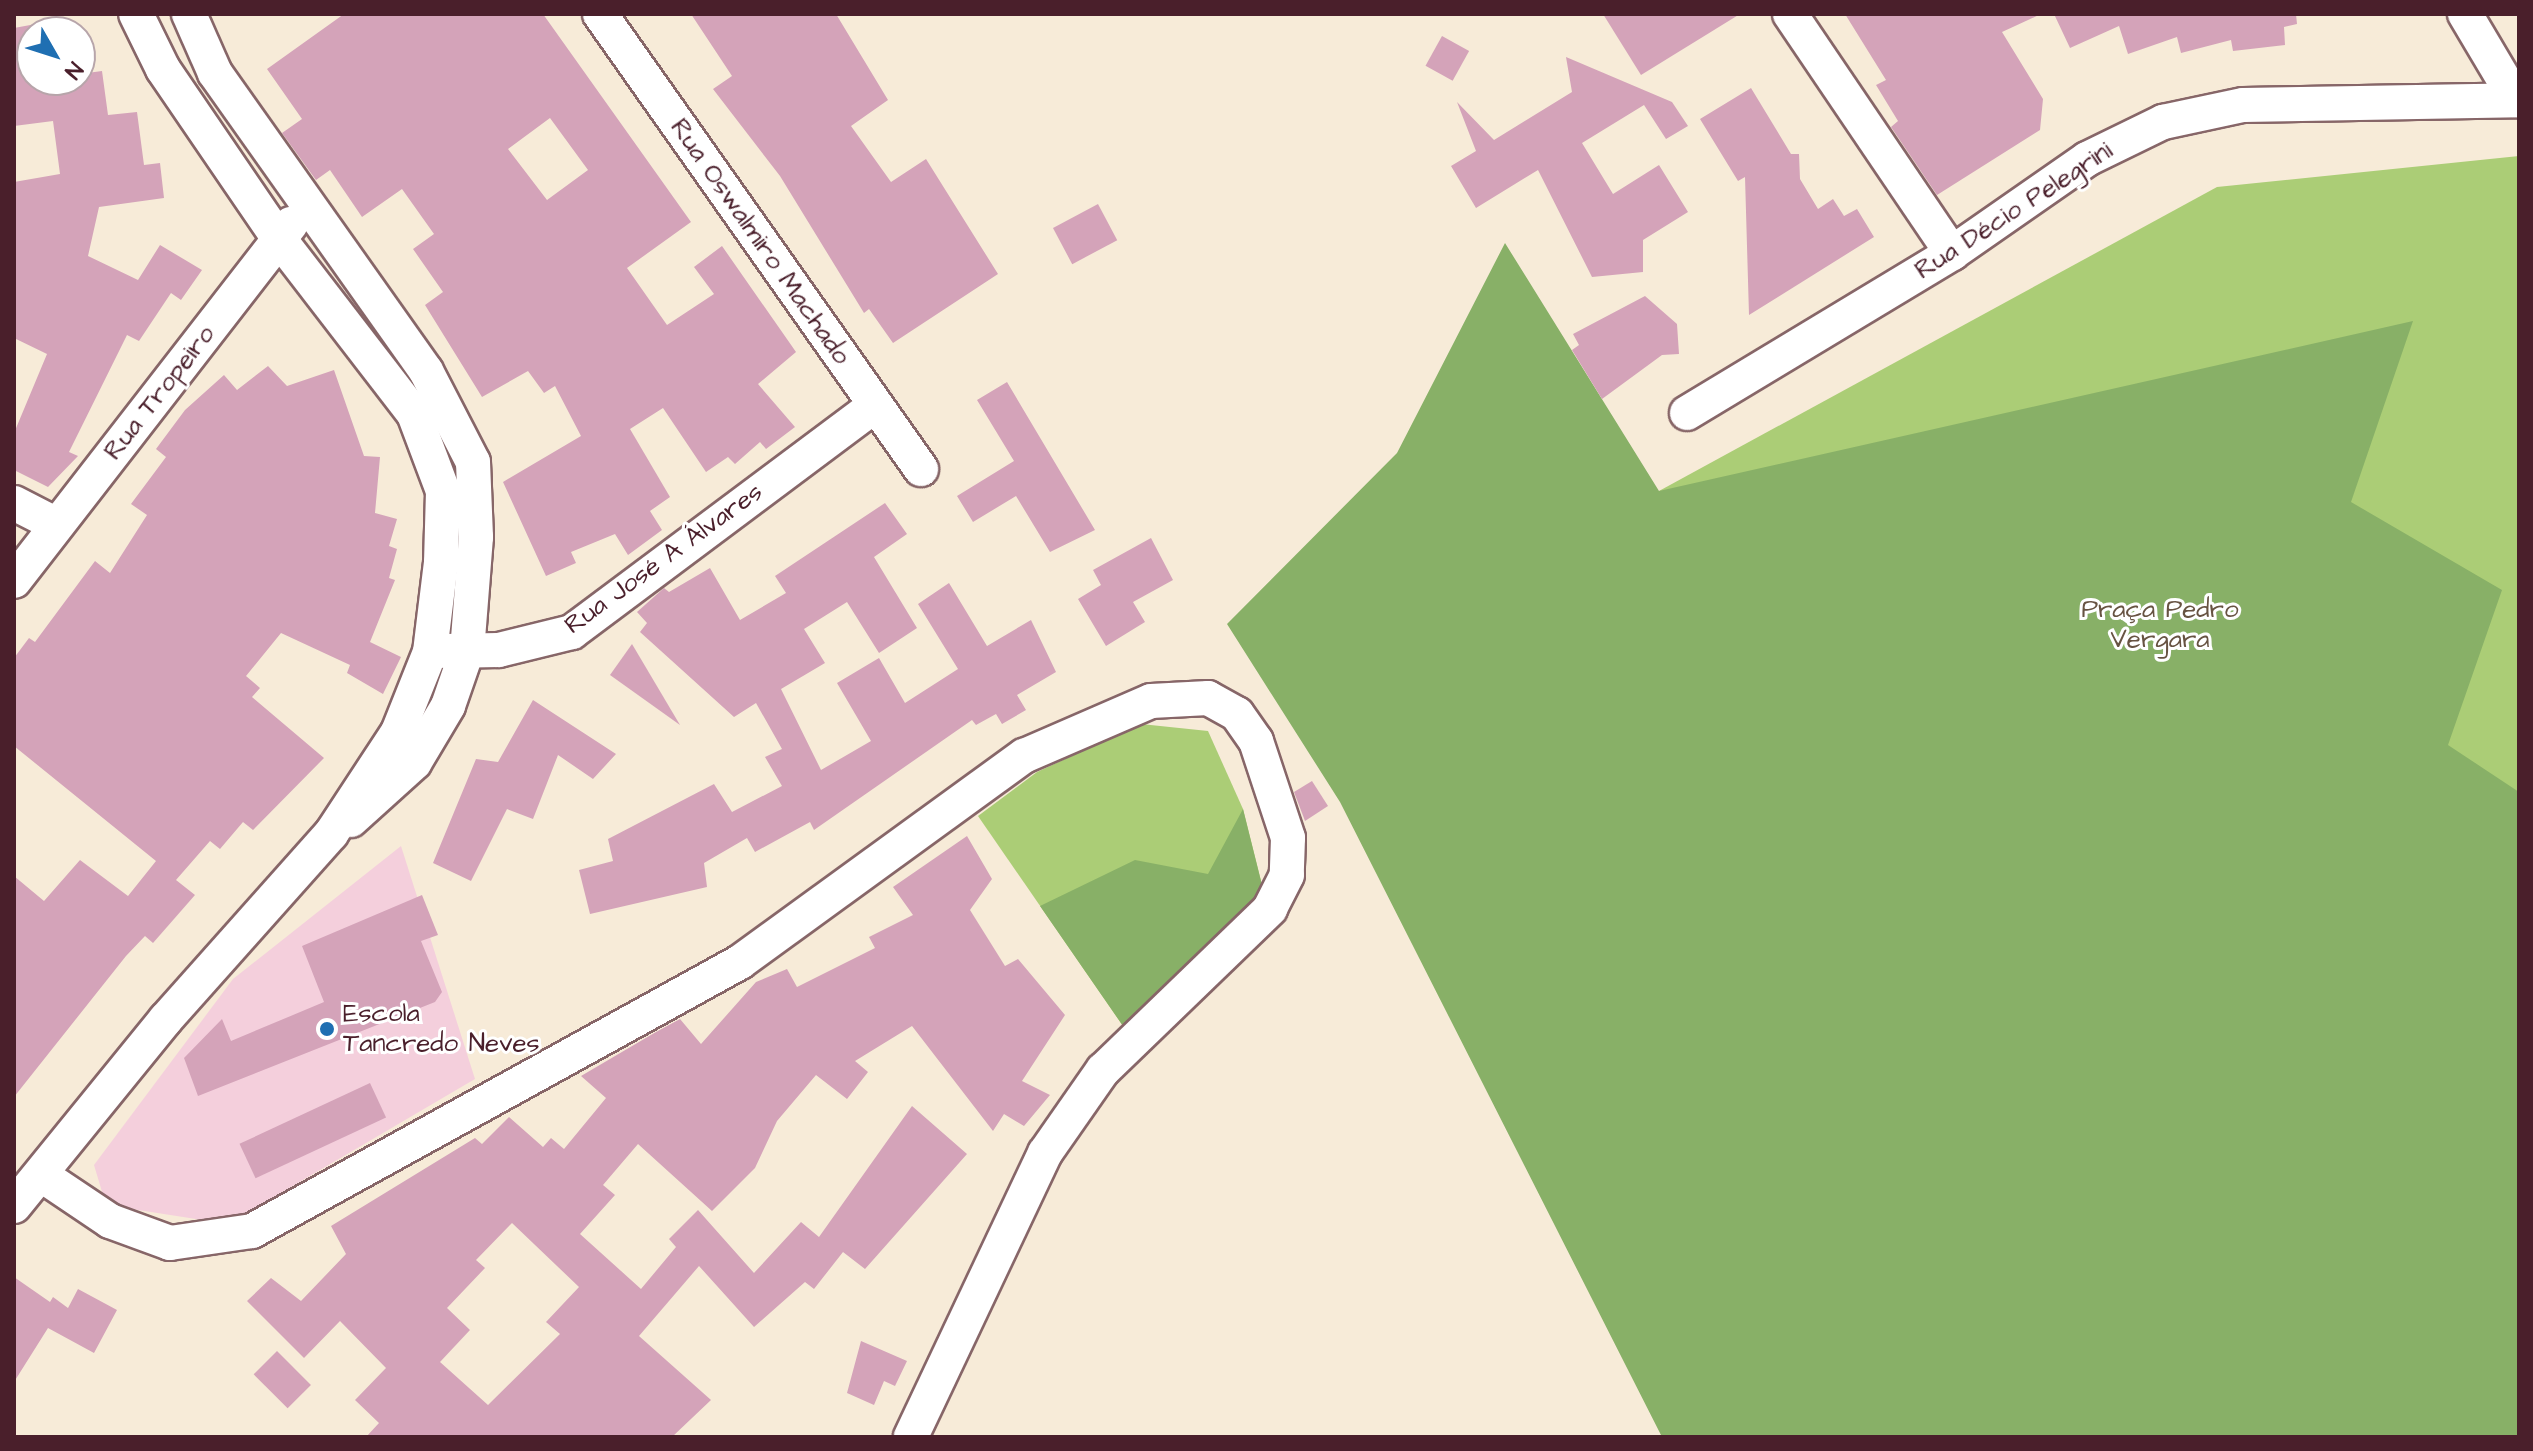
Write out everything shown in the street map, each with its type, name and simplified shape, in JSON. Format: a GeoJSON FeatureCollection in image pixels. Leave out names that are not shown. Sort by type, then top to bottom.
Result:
{"type":"FeatureCollection","features":[{"type":"Feature","properties":{"kind":"street"},"geometry":{"type":"LineString","coordinates":[[14,1206],[43,1176],[166,1019],[331,834],[398,732],[430,652],[443,491],[414,414],[279,239],[163,69],[136,14]]}},
{"type":"Feature","properties":{"kind":"street"},"geometry":{"type":"LineString","coordinates":[[189,14],[215,73],[459,423],[476,493],[467,651],[448,706],[414,763],[371,808],[331,834]]}},
{"type":"Feature","properties":{"kind":"street","name":"Rua Oswalmiro Machado"},"geometry":{"type":"LineString","coordinates":[[600,14],[921,469]]}},
{"type":"Feature","properties":{"kind":"street"},"geometry":{"type":"LineString","coordinates":[[1790,14],[1952,253]]}},
{"type":"Feature","properties":{"kind":"street"},"geometry":{"type":"LineString","coordinates":[[2465,14],[2518,100]]}},
{"type":"Feature","properties":{"kind":"street","name":"Rua Décio Pelegrini"},"geometry":{"type":"LineString","coordinates":[[1687,413],[1952,253],[2087,159],[2163,122],[2243,105],[2518,100]]}},
{"type":"Feature","properties":{"kind":"street","name":"Rua Tropeiro"},"geometry":{"type":"LineString","coordinates":[[14,581],[306,205]]}},
{"type":"Feature","properties":{"kind":"street","name":"Rua José A Álvares"},"geometry":{"type":"LineString","coordinates":[[430,652],[467,651],[572,632],[875,405]]}},
{"type":"Feature","properties":{"kind":"street"},"geometry":{"type":"LineString","coordinates":[[14,503],[57,525]]}},
{"type":"Feature","properties":{"kind":"street"},"geometry":{"type":"LineString","coordinates":[[43,1176],[110,1221],[170,1243],[252,1231],[740,962],[1024,756],[1151,701],[1208,698],[1237,714],[1256,741],[1288,838],[1287,875],[1270,909],[1103,1070],[1045,1153],[911,1437]]}},
{"type":"Feature","properties":{"kind":"shaded area","name":"Escola Tancredo Neves"},"geometry":{"type":"Polygon","coordinates":[[[401,846],[475,1079],[228,1224],[106,1205],[94,1165],[233,979],[401,846]]]}},
{"type":"Feature","properties":{"kind":"green space","name":"Praça Pedro Vergara"},"geometry":{"type":"Polygon","coordinates":[[[2519,156],[2519,1437],[1659,491],[2217,187],[2519,156]]]}},
{"type":"Feature","properties":{"kind":"green space"},"geometry":{"type":"Polygon","coordinates":[[[1505,243],[1659,491],[2413,321],[2351,502],[2502,590],[2448,745],[2519,792],[2519,1437],[1662,1437],[1340,802],[1227,624],[1397,453],[1505,243]]]}},
{"type":"Feature","properties":{"kind":"green space"},"geometry":{"type":"Polygon","coordinates":[[[1141,724],[1208,731],[1243,809],[1263,889],[1123,1026],[978,816],[1037,772],[1141,724]]]}},
{"type":"Feature","properties":{"kind":"green space"},"geometry":{"type":"Polygon","coordinates":[[[1243,809],[1263,889],[1123,1026],[1040,906],[1135,860],[1208,874],[1243,809]]]}},
{"type":"Feature","properties":{"kind":"building"},"geometry":{"type":"Polygon","coordinates":[[[344,14],[543,14],[691,222],[627,268],[667,325],[714,294],[694,267],[722,246],[796,352],[758,384],[795,427],[766,449],[760,442],[735,464],[728,457],[706,472],[663,408],[630,429],[670,497],[650,511],[662,530],[628,555],[615,534],[571,552],[576,563],[546,576],[503,482],[581,436],[555,386],[544,393],[528,371],[482,397],[425,305],[443,292],[413,249],[434,234],[402,189],[362,217],[330,170],[316,180],[282,133],[302,119],[267,69],[344,14]],[[550,118],[508,149],[547,200],[588,170],[550,118]]]}},
{"type":"Feature","properties":{"kind":"building"},"geometry":{"type":"Polygon","coordinates":[[[691,14],[836,14],[888,100],[851,126],[891,182],[926,159],[998,274],[893,343],[869,309],[864,313],[780,176],[713,89],[732,76],[691,14]]]}},
{"type":"Feature","properties":{"kind":"building"},"geometry":{"type":"Polygon","coordinates":[[[1603,14],[1740,14],[1641,75],[1603,14]]]}},
{"type":"Feature","properties":{"kind":"building"},"geometry":{"type":"Polygon","coordinates":[[[1845,14],[2041,14],[2002,32],[2043,99],[2040,130],[1937,195],[1891,127],[1898,121],[1876,85],[1886,80],[1845,14]]]}},
{"type":"Feature","properties":{"kind":"building"},"geometry":{"type":"Polygon","coordinates":[[[2054,14],[2296,14],[2297,24],[2284,27],[2285,45],[2233,51],[2231,40],[2181,53],[2177,37],[2128,54],[2119,26],[2070,48],[2054,14]]]}},
{"type":"Feature","properties":{"kind":"building"},"geometry":{"type":"Polygon","coordinates":[[[14,28],[16,96],[96,96],[96,72],[102,71],[108,115],[137,112],[144,165],[160,163],[164,198],[99,207],[88,256],[138,280],[160,245],[202,270],[181,300],[171,293],[139,341],[127,335],[69,452],[78,456],[48,487],[14,470],[14,433],[47,354],[14,338],[14,182],[60,174],[53,121],[14,126],[14,28]]]}},
{"type":"Feature","properties":{"kind":"building"},"geometry":{"type":"Polygon","coordinates":[[[1442,36],[1469,51],[1453,81],[1426,66],[1442,36]]]}},
{"type":"Feature","properties":{"kind":"building"},"geometry":{"type":"Polygon","coordinates":[[[1566,57],[1672,102],[1688,126],[1666,139],[1644,105],[1582,143],[1613,194],[1659,165],[1688,212],[1643,240],[1643,272],[1592,277],[1538,170],[1476,208],[1451,166],[1476,151],[1457,102],[1494,140],[1572,92],[1566,57]]]}},
{"type":"Feature","properties":{"kind":"building"},"geometry":{"type":"Polygon","coordinates":[[[1751,88],[1791,154],[1799,154],[1800,179],[1818,209],[1833,199],[1844,216],[1857,209],[1874,237],[1749,315],[1745,177],[1738,181],[1700,119],[1751,88]]]}},
{"type":"Feature","properties":{"kind":"building"},"geometry":{"type":"Polygon","coordinates":[[[1098,204],[1117,240],[1072,264],[1053,228],[1098,204]]]}},
{"type":"Feature","properties":{"kind":"building"},"geometry":{"type":"Polygon","coordinates":[[[1645,296],[1677,324],[1679,354],[1662,355],[1602,399],[1572,350],[1579,345],[1573,334],[1645,296]]]}},
{"type":"Feature","properties":{"kind":"building"},"geometry":{"type":"Polygon","coordinates":[[[268,366],[287,386],[334,370],[364,456],[380,457],[375,513],[397,519],[389,546],[397,549],[389,578],[395,580],[370,642],[401,657],[383,694],[347,673],[350,665],[281,633],[246,676],[260,688],[252,697],[324,758],[253,830],[243,822],[220,849],[210,841],[176,880],[195,895],[153,943],[145,936],[126,956],[14,1097],[14,876],[44,901],[80,860],[128,896],[156,861],[14,746],[14,658],[29,638],[35,642],[95,561],[110,573],[147,515],[131,504],[166,457],[156,449],[185,410],[224,375],[237,390],[268,366]]]}},
{"type":"Feature","properties":{"kind":"building"},"geometry":{"type":"Polygon","coordinates":[[[1007,382],[1095,530],[1050,552],[1016,496],[973,522],[957,496],[1014,461],[977,400],[1007,382]]]}},
{"type":"Feature","properties":{"kind":"building"},"geometry":{"type":"Polygon","coordinates":[[[885,503],[907,534],[874,557],[917,628],[879,653],[847,602],[804,629],[825,663],[781,689],[821,770],[871,741],[837,683],[879,658],[905,703],[958,669],[918,604],[949,583],[987,646],[1031,620],[1056,672],[1017,695],[1026,710],[1002,724],[996,714],[976,725],[972,720],[814,830],[810,822],[755,852],[747,838],[704,863],[707,887],[590,914],[579,870],[613,861],[608,839],[714,784],[732,812],[782,786],[765,757],[782,749],[756,703],[734,717],[640,632],[647,623],[637,612],[664,588],[669,592],[710,568],[740,620],[786,593],[775,576],[885,503]]]}},
{"type":"Feature","properties":{"kind":"building"},"geometry":{"type":"Polygon","coordinates":[[[1151,538],[1173,580],[1133,602],[1145,622],[1106,646],[1078,599],[1101,585],[1093,570],[1151,538]]]}},
{"type":"Feature","properties":{"kind":"building"},"geometry":{"type":"Polygon","coordinates":[[[632,644],[680,725],[610,675],[632,644]]]}},
{"type":"Feature","properties":{"kind":"building"},"geometry":{"type":"Polygon","coordinates":[[[533,700],[616,754],[593,779],[558,755],[533,819],[507,809],[471,881],[433,863],[476,759],[498,762],[533,700]]]}},
{"type":"Feature","properties":{"kind":"building"},"geometry":{"type":"Polygon","coordinates":[[[1312,781],[1328,806],[1305,821],[1294,792],[1312,781]]]}},
{"type":"Feature","properties":{"kind":"building"},"geometry":{"type":"Polygon","coordinates":[[[967,836],[992,879],[970,910],[1005,966],[1018,959],[1065,1015],[1022,1081],[1050,1095],[1024,1126],[1004,1114],[993,1131],[912,1026],[855,1061],[868,1072],[847,1099],[816,1075],[777,1121],[755,1168],[712,1211],[638,1144],[603,1185],[615,1195],[580,1234],[641,1289],[676,1247],[669,1239],[698,1210],[754,1273],[801,1222],[819,1237],[912,1106],[967,1154],[865,1269],[843,1252],[814,1289],[805,1282],[754,1327],[699,1266],[639,1336],[711,1400],[672,1437],[366,1437],[379,1423],[355,1400],[386,1368],[340,1321],[304,1358],[247,1301],[271,1278],[301,1301],[346,1254],[331,1226],[475,1138],[482,1144],[509,1117],[543,1147],[551,1138],[564,1149],[606,1098],[581,1076],[680,1019],[701,1044],[756,982],[787,969],[797,987],[875,948],[869,937],[913,915],[893,887],[967,836]],[[512,1223],[476,1260],[485,1268],[447,1308],[470,1330],[440,1362],[488,1405],[560,1334],[546,1322],[579,1287],[512,1223]]]}},
{"type":"Feature","properties":{"kind":"building"},"geometry":{"type":"Polygon","coordinates":[[[422,895],[438,935],[421,941],[442,992],[435,1002],[198,1096],[184,1058],[222,1019],[231,1041],[324,1002],[302,946],[422,895]]]}},
{"type":"Feature","properties":{"kind":"building"},"geometry":{"type":"Polygon","coordinates":[[[370,1083],[386,1117],[256,1178],[239,1144],[370,1083]]]}},
{"type":"Feature","properties":{"kind":"building"},"geometry":{"type":"Polygon","coordinates":[[[14,1277],[50,1302],[53,1297],[68,1308],[78,1289],[117,1310],[94,1353],[48,1328],[14,1382],[14,1277]]]}},
{"type":"Feature","properties":{"kind":"building"},"geometry":{"type":"Polygon","coordinates":[[[861,1341],[907,1361],[895,1386],[884,1381],[874,1405],[847,1393],[861,1341]]]}},
{"type":"Feature","properties":{"kind":"building"},"geometry":{"type":"Polygon","coordinates":[[[277,1351],[311,1385],[288,1408],[254,1374],[277,1351]]]}},
{"type":"Feature","properties":{"kind":"place","name":"Escola Tancredo Neves"},"geometry":{"type":"Point","coordinates":[327,1029]}}]}
